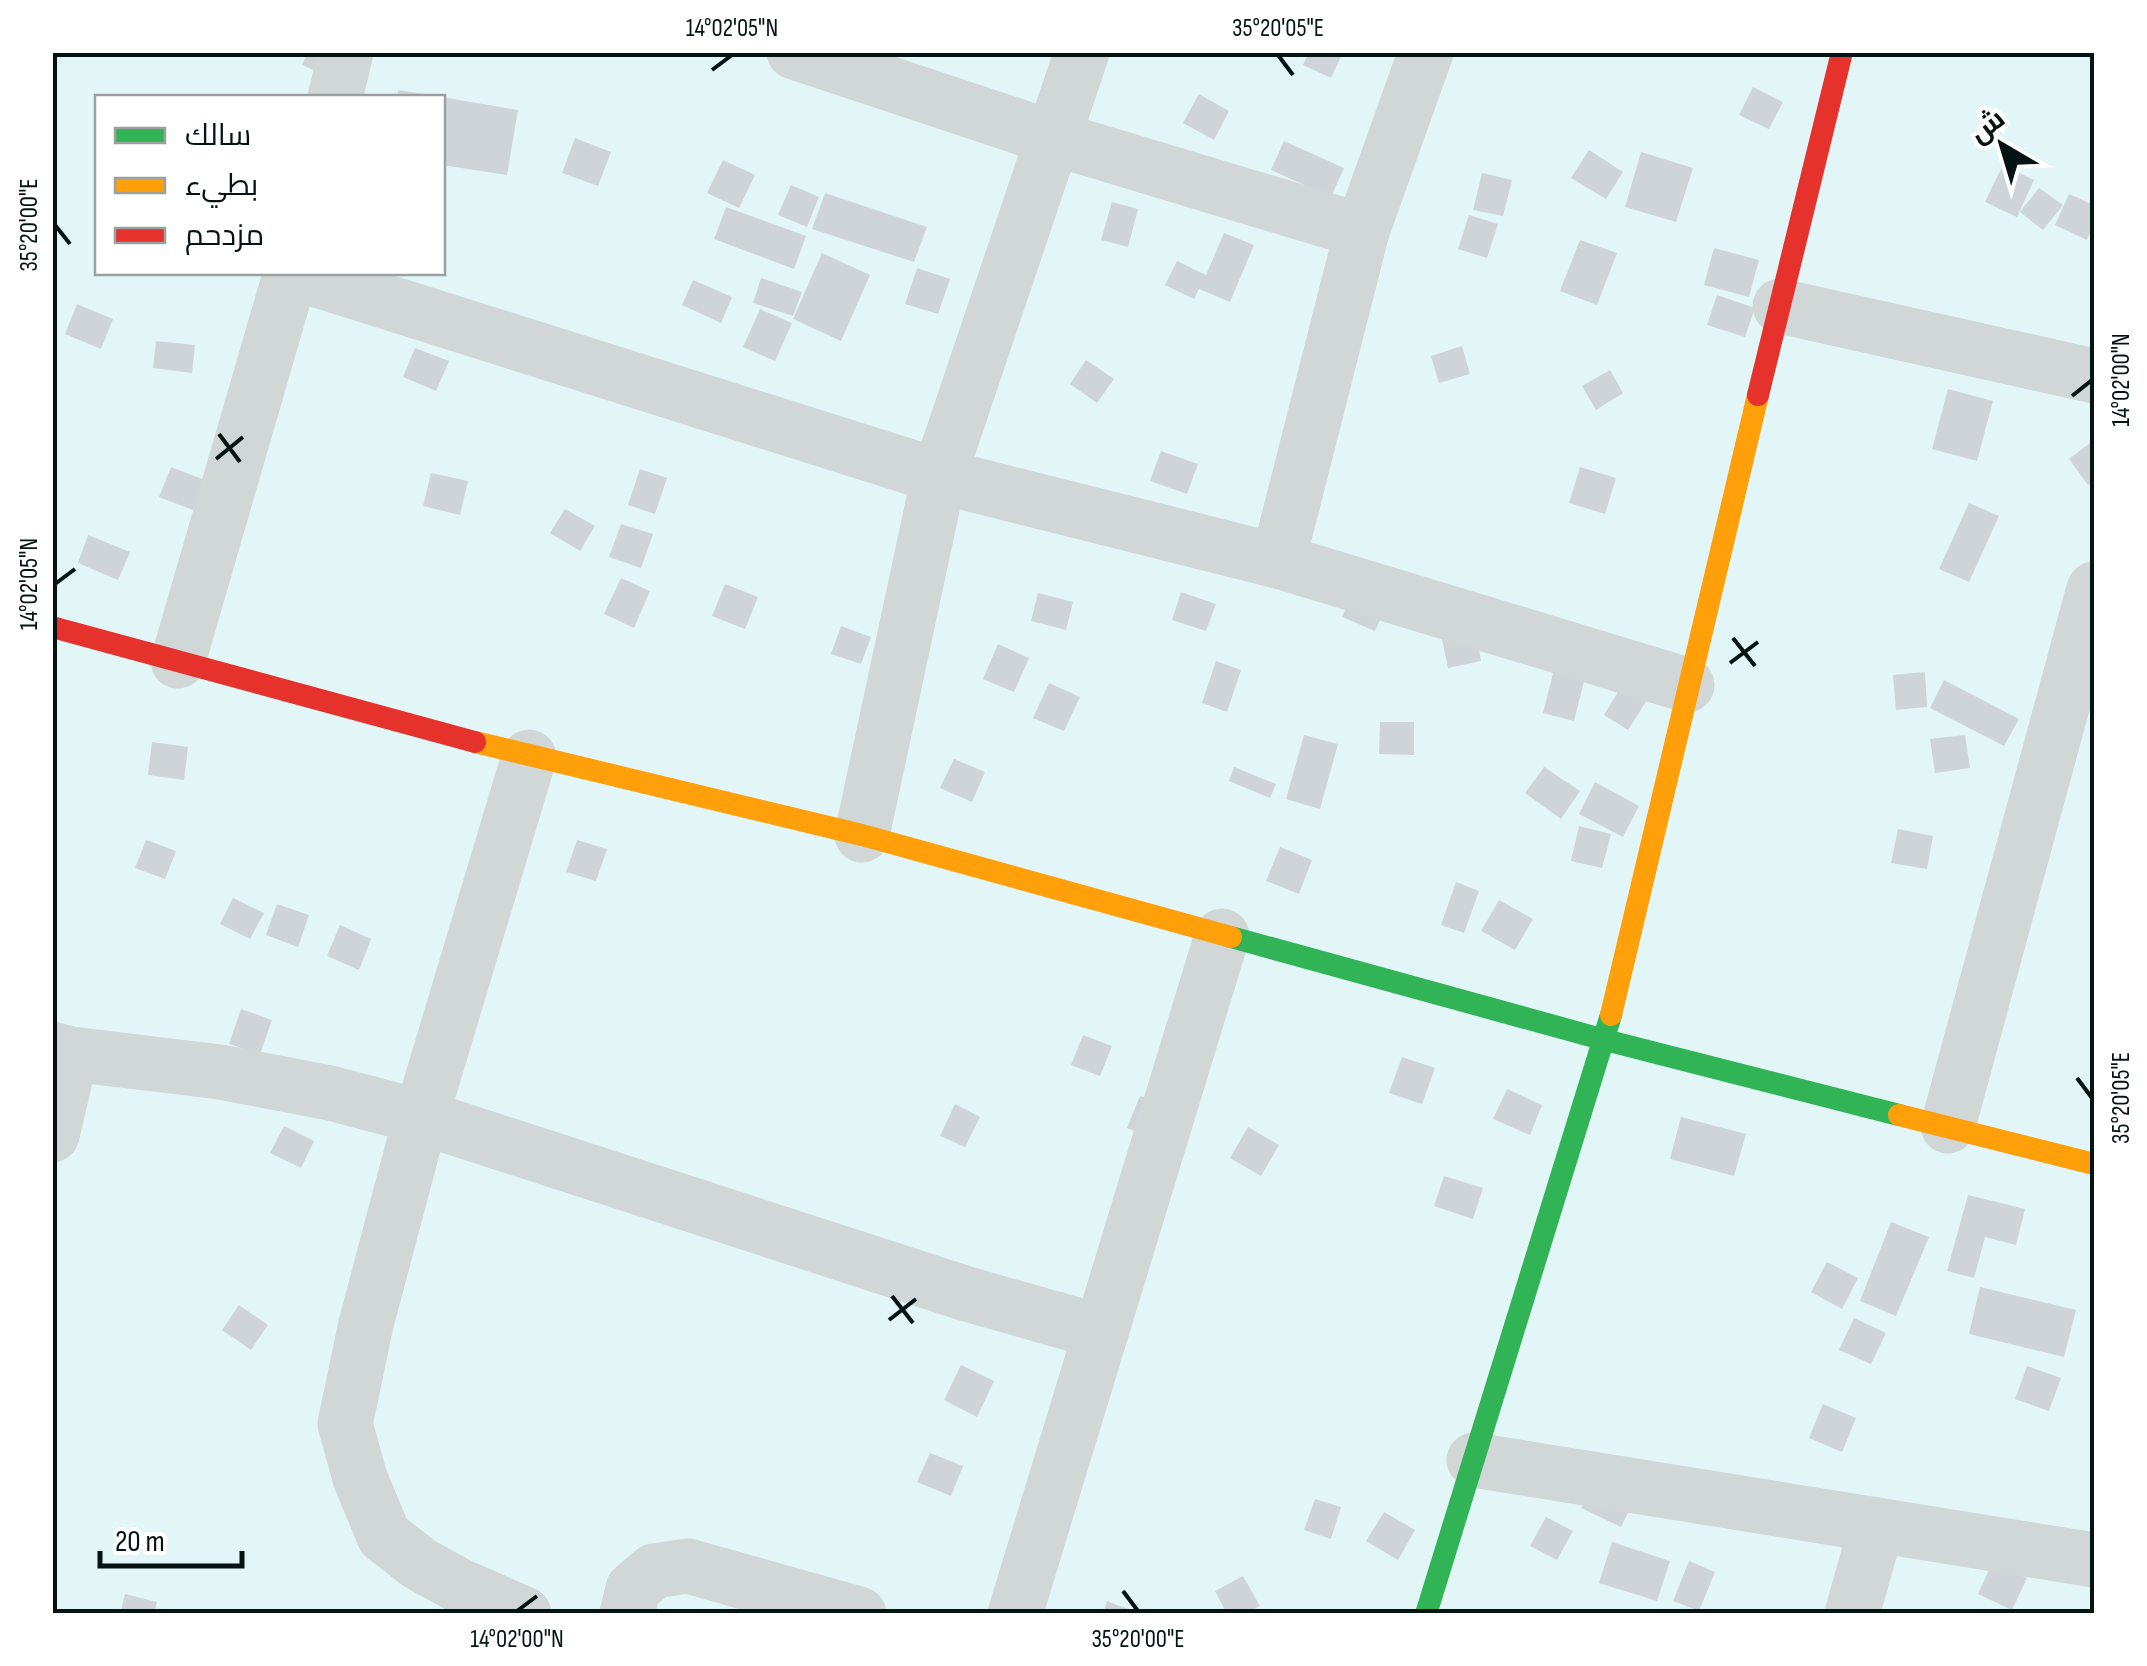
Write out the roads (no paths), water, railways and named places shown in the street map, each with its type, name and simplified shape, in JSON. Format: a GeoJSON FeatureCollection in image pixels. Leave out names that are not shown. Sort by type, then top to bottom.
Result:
{"type":"FeatureCollection","features":[{"type":"Feature","properties":{"kind":"street"},"geometry":{"type":"LineString","coordinates":[[336,95],[346,52]]}},
{"type":"Feature","properties":{"kind":"street"},"geometry":{"type":"LineString","coordinates":[[794,52],[1053,138],[1362,231]]}},
{"type":"Feature","properties":{"kind":"street"},"geometry":{"type":"LineString","coordinates":[[862,836],[939,476],[1082,52]]}},
{"type":"Feature","properties":{"kind":"street"},"geometry":{"type":"LineString","coordinates":[[1278,561],[1362,231],[1426,52]]}},
{"type":"Feature","properties":{"kind":"street"},"geometry":{"type":"LineString","coordinates":[[1426,1614],[1605,1040],[1687,685],[1842,52]]}},
{"type":"Feature","properties":{"kind":"street"},"geometry":{"type":"LineString","coordinates":[[178,661],[290,275]]}},
{"type":"Feature","properties":{"kind":"street"},"geometry":{"type":"LineString","coordinates":[[301,275],[939,476],[1278,561],[1687,685]]}},
{"type":"Feature","properties":{"kind":"street"},"geometry":{"type":"LineString","coordinates":[[1780,306],[2094,376]]}},
{"type":"Feature","properties":{"kind":"street"},"geometry":{"type":"LineString","coordinates":[[1948,1126],[2082,693],[2094,589]]}},
{"type":"Feature","properties":{"kind":"street"},"geometry":{"type":"LineString","coordinates":[[52,626],[529,757],[862,836],[1605,1040],[2094,1164]]}},
{"type":"Feature","properties":{"kind":"street"},"geometry":{"type":"LineString","coordinates":[[524,1614],[420,1564],[384,1536],[360,1478],[346,1424],[366,1324],[421,1118],[529,757]]}},
{"type":"Feature","properties":{"kind":"street"},"geometry":{"type":"LineString","coordinates":[[1015,1614],[1222,936]]}},
{"type":"Feature","properties":{"kind":"street"},"geometry":{"type":"LineString","coordinates":[[52,1135],[62,1052],[220,1072],[330,1093],[421,1118],[967,1294],[1101,1332]]}},
{"type":"Feature","properties":{"kind":"street"},"geometry":{"type":"LineString","coordinates":[[1474,1460],[2094,1560]]}},
{"type":"Feature","properties":{"kind":"street"},"geometry":{"type":"LineString","coordinates":[[1852,1614],[1877,1525]]}},
{"type":"Feature","properties":{"kind":"street"},"geometry":{"type":"LineString","coordinates":[[628,1614],[633,1589],[654,1571],[688,1566],[860,1614]]}}]}
